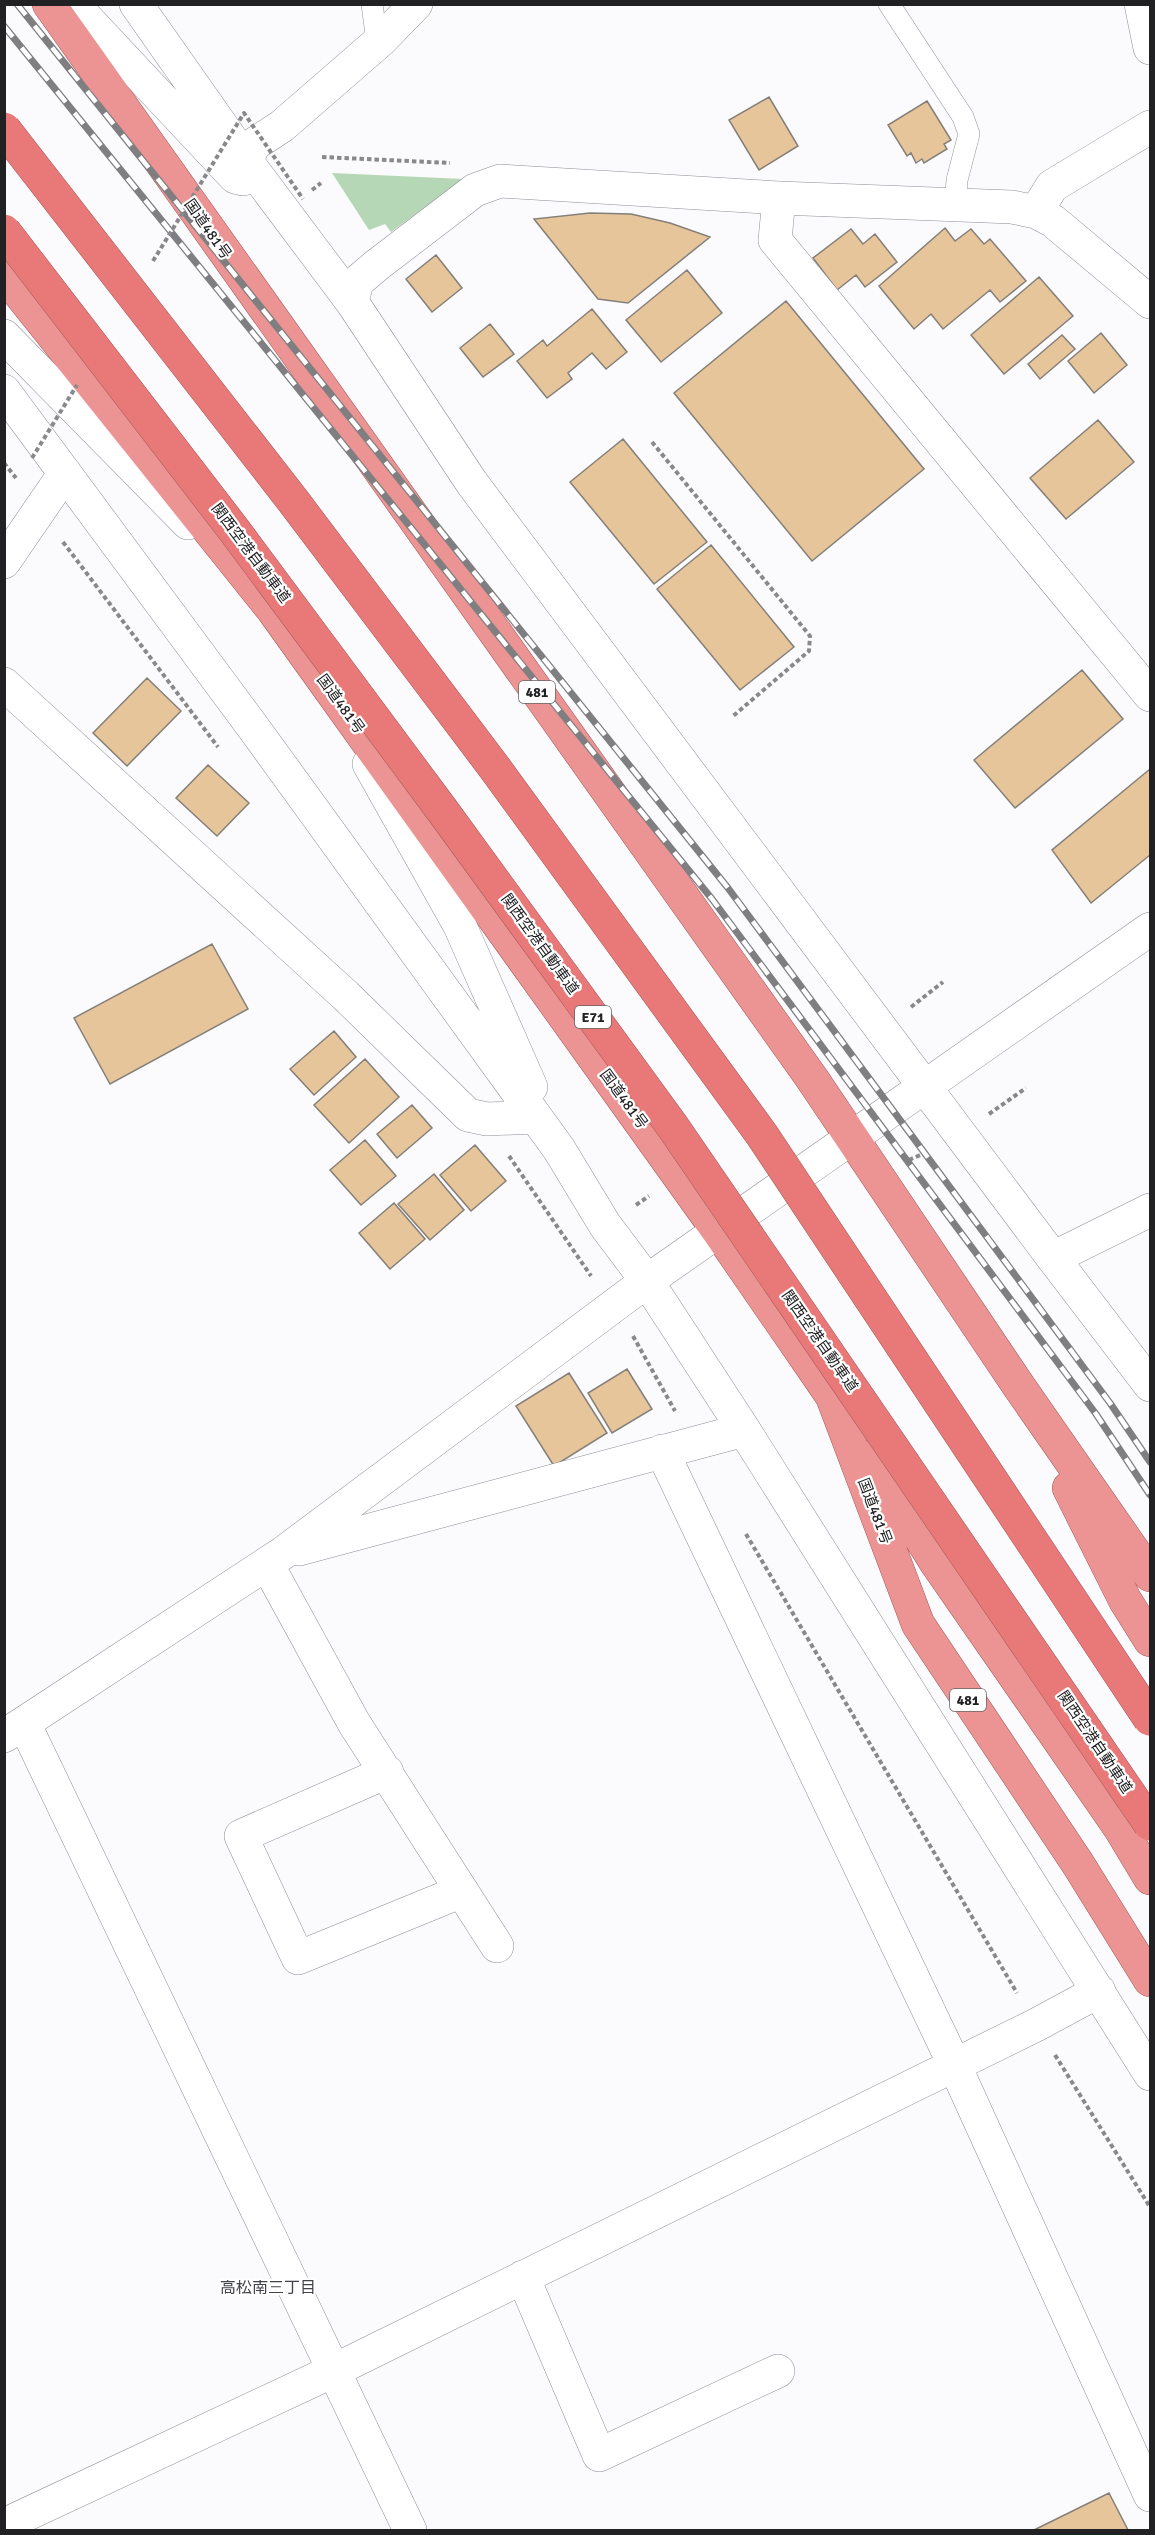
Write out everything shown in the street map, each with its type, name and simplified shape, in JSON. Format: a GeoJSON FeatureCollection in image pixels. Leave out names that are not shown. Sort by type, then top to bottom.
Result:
{"type":"FeatureCollection","features":[{"type":"Feature","properties":{"kind":"highway","name":"国道481号"},"geometry":{"type":"LineString","coordinates":[[49,4],[854,1137],[1018,1384],[1150,1575]]}},
{"type":"Feature","properties":{"kind":"highway"},"geometry":{"type":"LineString","coordinates":[[4,129],[294,502],[472,739],[762,1135],[1150,1719]]}},
{"type":"Feature","properties":{"kind":"highway","name":"関西空港自動車道"},"geometry":{"type":"LineString","coordinates":[[4,231],[248,548],[673,1127],[1150,1824]]}},
{"type":"Feature","properties":{"kind":"highway","name":"国道481号"},"geometry":{"type":"LineString","coordinates":[[4,273],[273,610],[719,1232],[832,1396],[918,1624],[1078,1864],[1150,1980]]}},
{"type":"Feature","properties":{"kind":"highway","name":"481"},"geometry":{"type":"LineString","coordinates":[[1018,1384],[1125,1600],[1150,1640]]}},
{"type":"Feature","properties":{"kind":"highway","name":"481"},"geometry":{"type":"LineString","coordinates":[[832,1396],[935,1561],[1113,1819],[1150,1878]]}},
{"type":"Feature","properties":{"kind":"street"},"geometry":{"type":"LineString","coordinates":[[73,4],[235,177],[269,189]]}},
{"type":"Feature","properties":{"kind":"street"},"geometry":{"type":"LineString","coordinates":[[136,4],[247,162],[352,302],[472,483],[1150,1385]]}},
{"type":"Feature","properties":{"kind":"street"},"geometry":{"type":"LineString","coordinates":[[247,162],[253,144],[282,126],[381,40],[416,4]]}},
{"type":"Feature","properties":{"kind":"street"},"geometry":{"type":"LineString","coordinates":[[1141,4],[1150,48]]}},
{"type":"Feature","properties":{"kind":"street"},"geometry":{"type":"LineString","coordinates":[[1036,212],[1052,186],[1150,127]]}},
{"type":"Feature","properties":{"kind":"street"},"geometry":{"type":"LineString","coordinates":[[352,302],[357,282],[377,265],[476,190],[500,181],[779,198],[1012,207],[1036,212],[1053,221],[1150,302]]}},
{"type":"Feature","properties":{"kind":"street"},"geometry":{"type":"LineString","coordinates":[[779,198],[775,240],[1150,695]]}},
{"type":"Feature","properties":{"kind":"street"},"geometry":{"type":"LineString","coordinates":[[4,336],[273,610]]}},
{"type":"Feature","properties":{"kind":"street"},"geometry":{"type":"LineString","coordinates":[[4,391],[258,734],[559,1149],[605,1225],[647,1281],[744,1430],[1150,2074]]}},
{"type":"Feature","properties":{"kind":"street"},"geometry":{"type":"LineString","coordinates":[[4,562],[65,473]]}},
{"type":"Feature","properties":{"kind":"street"},"geometry":{"type":"LineString","coordinates":[[315,668],[460,926],[559,1149]]}},
{"type":"Feature","properties":{"kind":"street"},"geometry":{"type":"LineString","coordinates":[[4,684],[337,988],[468,1115],[487,1119],[535,1117]]}},
{"type":"Feature","properties":{"kind":"street"},"geometry":{"type":"LineString","coordinates":[[410,2530],[14,1730],[275,1558],[647,1281],[1150,929]]}},
{"type":"Feature","properties":{"kind":"street"},"geometry":{"type":"LineString","coordinates":[[1053,1258],[1150,1210]]}},
{"type":"Feature","properties":{"kind":"street"},"geometry":{"type":"LineString","coordinates":[[275,1558],[744,1430]]}},
{"type":"Feature","properties":{"kind":"street"},"geometry":{"type":"LineString","coordinates":[[677,1447],[1150,2495]]}},
{"type":"Feature","properties":{"kind":"street"},"geometry":{"type":"LineString","coordinates":[[275,1558],[354,1723],[497,1946]]}},
{"type":"Feature","properties":{"kind":"street"},"geometry":{"type":"LineString","coordinates":[[387,1772],[241,1836],[298,1958],[462,1891]]}},
{"type":"Feature","properties":{"kind":"street"},"geometry":{"type":"LineString","coordinates":[[4,2525],[333,2371],[1036,2025],[1099,1991]]}},
{"type":"Feature","properties":{"kind":"street"},"geometry":{"type":"LineString","coordinates":[[523,2277],[599,2456],[778,2371]]}},
{"type":"Feature","properties":{"kind":"lane"},"geometry":{"type":"LineString","coordinates":[[372,4],[376,34],[381,40]]}},
{"type":"Feature","properties":{"kind":"lane"},"geometry":{"type":"LineString","coordinates":[[889,4],[963,117],[969,134],[957,180],[955,206]]}},
{"type":"Feature","properties":{"kind":"path"},"geometry":{"type":"LineString","coordinates":[[244,113],[303,199]]}},
{"type":"Feature","properties":{"kind":"path"},"geometry":{"type":"LineString","coordinates":[[652,442],[810,636],[809,651],[732,717]]}},
{"type":"Feature","properties":{"kind":"path"},"geometry":{"type":"LineString","coordinates":[[4,464],[40,508],[66,547],[225,757]]}},
{"type":"Feature","properties":{"kind":"path"},"geometry":{"type":"LineString","coordinates":[[487,1119],[567,1244],[645,1353],[677,1447]]}},
{"type":"Feature","properties":{"kind":"path"},"geometry":{"type":"LineString","coordinates":[[740,1525],[1036,2025],[1150,2207]]}},
{"type":"Feature","properties":{"kind":"green space"},"geometry":{"type":"Polygon","coordinates":[[[332,173],[464,179],[391,232],[385,224],[369,230],[332,173]]]}},
{"type":"Feature","properties":{"kind":"building"},"geometry":{"type":"Polygon","coordinates":[[[769,97],[798,146],[759,170],[729,120],[769,97]]]}},
{"type":"Feature","properties":{"kind":"building"},"geometry":{"type":"Polygon","coordinates":[[[927,101],[951,140],[944,144],[947,149],[924,163],[922,159],[916,163],[911,153],[907,156],[888,125],[927,101]]]}},
{"type":"Feature","properties":{"kind":"building"},"geometry":{"type":"Polygon","coordinates":[[[590,213],[631,214],[670,223],[710,237],[628,303],[598,299],[534,219],[590,213]]]}},
{"type":"Feature","properties":{"kind":"building"},"geometry":{"type":"Polygon","coordinates":[[[945,228],[955,241],[971,229],[984,244],[990,239],[1026,281],[1000,302],[990,290],[943,329],[931,314],[914,329],[879,286],[945,228]]]}},
{"type":"Feature","properties":{"kind":"building"},"geometry":{"type":"Polygon","coordinates":[[[851,229],[863,244],[875,234],[897,262],[865,287],[856,275],[837,290],[813,258],[851,229]]]}},
{"type":"Feature","properties":{"kind":"building"},"geometry":{"type":"Polygon","coordinates":[[[436,255],[462,288],[432,312],[406,279],[436,255]]]}},
{"type":"Feature","properties":{"kind":"building"},"geometry":{"type":"Polygon","coordinates":[[[687,270],[722,313],[661,362],[626,320],[687,270]]]}},
{"type":"Feature","properties":{"kind":"building"},"geometry":{"type":"Polygon","coordinates":[[[1039,277],[1073,316],[1004,374],[971,335],[1039,277]]]}},
{"type":"Feature","properties":{"kind":"building"},"geometry":{"type":"Polygon","coordinates":[[[786,301],[924,469],[812,561],[674,393],[786,301]]]}},
{"type":"Feature","properties":{"kind":"building"},"geometry":{"type":"Polygon","coordinates":[[[592,309],[627,352],[606,369],[592,353],[568,373],[572,379],[547,398],[517,361],[543,340],[547,346],[592,309]]]}},
{"type":"Feature","properties":{"kind":"building"},"geometry":{"type":"Polygon","coordinates":[[[490,324],[514,354],[483,377],[460,348],[490,324]]]}},
{"type":"Feature","properties":{"kind":"building"},"geometry":{"type":"Polygon","coordinates":[[[1101,333],[1127,365],[1094,393],[1068,361],[1101,333]]]}},
{"type":"Feature","properties":{"kind":"building"},"geometry":{"type":"Polygon","coordinates":[[[1062,335],[1075,349],[1040,379],[1028,364],[1062,335]]]}},
{"type":"Feature","properties":{"kind":"building"},"geometry":{"type":"Polygon","coordinates":[[[1098,420],[1134,462],[1066,519],[1030,478],[1098,420]]]}},
{"type":"Feature","properties":{"kind":"building"},"geometry":{"type":"Polygon","coordinates":[[[623,439],[707,542],[654,584],[570,482],[623,439]]]}},
{"type":"Feature","properties":{"kind":"building"},"geometry":{"type":"Polygon","coordinates":[[[711,545],[794,647],[740,690],[657,589],[711,545]]]}},
{"type":"Feature","properties":{"kind":"building"},"geometry":{"type":"Polygon","coordinates":[[[1082,670],[1123,719],[1015,808],[974,760],[1082,670]]]}},
{"type":"Feature","properties":{"kind":"building"},"geometry":{"type":"Polygon","coordinates":[[[147,678],[181,711],[127,766],[93,733],[147,678]]]}},
{"type":"Feature","properties":{"kind":"building"},"geometry":{"type":"Polygon","coordinates":[[[208,765],[249,803],[217,836],[176,798],[208,765]]]}},
{"type":"Feature","properties":{"kind":"building"},"geometry":{"type":"Polygon","coordinates":[[[1150,769],[1150,855],[1091,903],[1052,850],[1150,769]]]}},
{"type":"Feature","properties":{"kind":"building"},"geometry":{"type":"Polygon","coordinates":[[[212,944],[248,1009],[110,1084],[74,1018],[212,944]]]}},
{"type":"Feature","properties":{"kind":"building"},"geometry":{"type":"Polygon","coordinates":[[[334,1031],[356,1057],[314,1095],[290,1069],[334,1031]]]}},
{"type":"Feature","properties":{"kind":"building"},"geometry":{"type":"Polygon","coordinates":[[[365,1059],[399,1097],[349,1143],[314,1105],[365,1059]]]}},
{"type":"Feature","properties":{"kind":"building"},"geometry":{"type":"Polygon","coordinates":[[[412,1105],[432,1128],[397,1158],[377,1134],[412,1105]]]}},
{"type":"Feature","properties":{"kind":"building"},"geometry":{"type":"Polygon","coordinates":[[[365,1140],[396,1176],[361,1205],[330,1170],[365,1140]]]}},
{"type":"Feature","properties":{"kind":"building"},"geometry":{"type":"Polygon","coordinates":[[[475,1145],[506,1181],[471,1211],[440,1175],[475,1145]]]}},
{"type":"Feature","properties":{"kind":"building"},"geometry":{"type":"Polygon","coordinates":[[[434,1174],[464,1210],[430,1240],[398,1204],[434,1174]]]}},
{"type":"Feature","properties":{"kind":"building"},"geometry":{"type":"Polygon","coordinates":[[[394,1203],[425,1239],[390,1269],[359,1233],[394,1203]]]}},
{"type":"Feature","properties":{"kind":"building"},"geometry":{"type":"Polygon","coordinates":[[[627,1369],[652,1409],[612,1433],[588,1393],[627,1369]]]}},
{"type":"Feature","properties":{"kind":"building"},"geometry":{"type":"Polygon","coordinates":[[[569,1373],[607,1433],[554,1466],[516,1406],[569,1373]]]}},
{"type":"Feature","properties":{"kind":"building"},"geometry":{"type":"Polygon","coordinates":[[[1109,2493],[1128,2530],[1034,2530],[1109,2493]]]}},
{"type":"Feature","properties":{"kind":"railway"},"geometry":{"type":"LineString","coordinates":[[17,4],[728,888],[1110,1403],[1150,1462]]}},
{"type":"Feature","properties":{"kind":"railway"},"geometry":{"type":"LineString","coordinates":[[4,26],[712,899],[1096,1414],[1150,1495]]}},
{"type":"Feature","properties":{"kind":"district","name":"高松南三丁目"},"geometry":{"type":"Point","coordinates":[268,2288]}}]}
